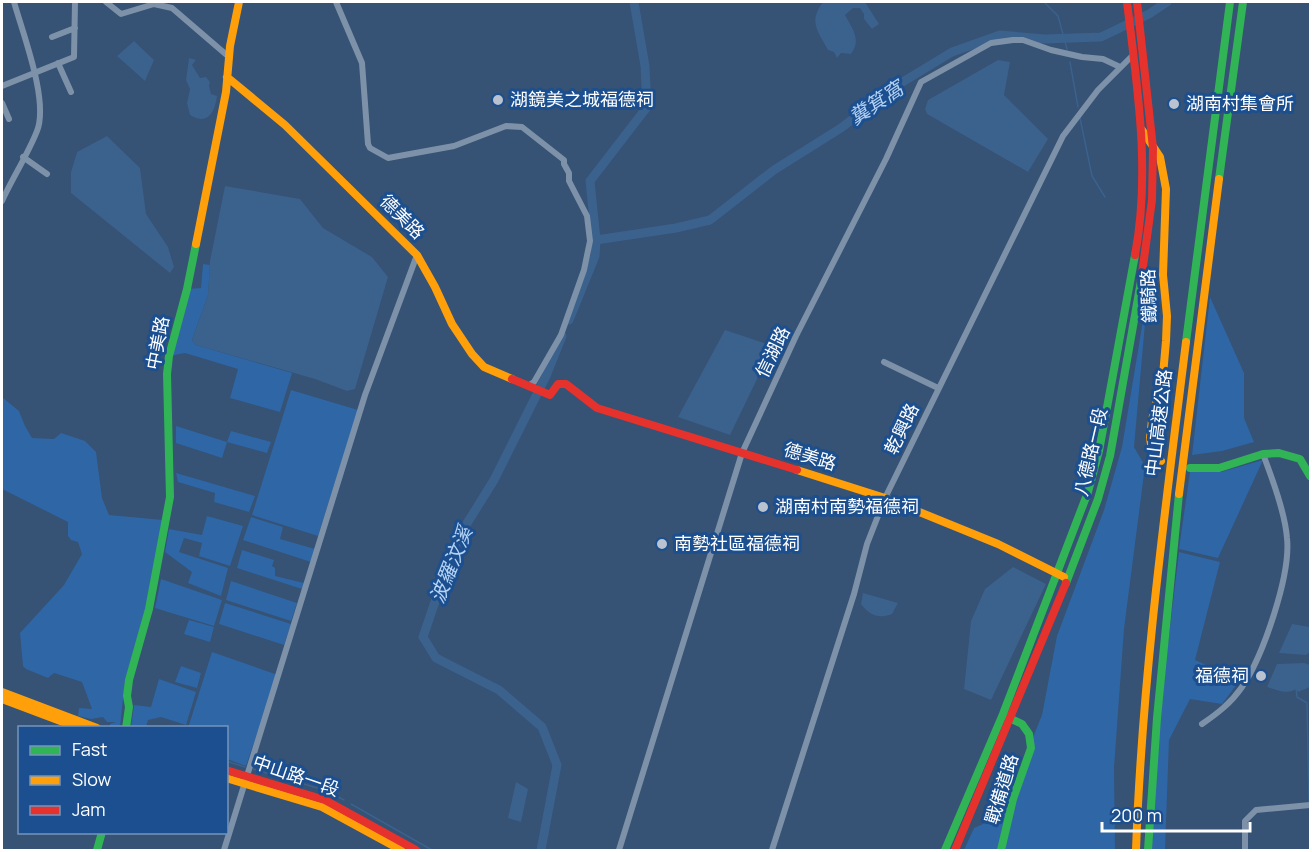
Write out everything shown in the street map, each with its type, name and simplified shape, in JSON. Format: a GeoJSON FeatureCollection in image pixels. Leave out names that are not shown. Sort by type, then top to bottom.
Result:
{"type":"FeatureCollection","features":[{"type":"Feature","properties":{"kind":"main road","name":"中美路"},"geometry":{"type":"LineString","coordinates":[[126,726],[129,681],[150,609],[170,497],[167,374],[169,356],[187,289],[211,173],[239,2]]}},
{"type":"Feature","properties":{"kind":"main road","name":"八德路一段"},"geometry":{"type":"LineString","coordinates":[[956,850],[1088,492],[1099,451],[1136,251],[1142,198],[1142,130],[1127,2]]}},
{"type":"Feature","properties":{"kind":"main road","name":"中山高速公路"},"geometry":{"type":"LineString","coordinates":[[1136,850],[1139,766],[1160,547],[1230,2]]}},
{"type":"Feature","properties":{"kind":"main road","name":"中山高速公路"},"geometry":{"type":"LineString","coordinates":[[1148,850],[1152,760],[1163,643],[1204,286],[1243,2]]}},
{"type":"Feature","properties":{"kind":"main road","name":"八德路一段"},"geometry":{"type":"LineString","coordinates":[[945,850],[1006,716],[1032,667],[1098,499],[1110,456],[1146,250],[1152,200],[1153,148],[1137,3]]}},
{"type":"Feature","properties":{"kind":"main road","name":"德美路"},"geometry":{"type":"LineString","coordinates":[[227,77],[285,125],[417,255],[452,324],[472,354],[484,367],[550,395],[558,384],[566,384],[597,408],[885,498],[998,544],[1067,579]]}},
{"type":"Feature","properties":{"kind":"main road","name":"鐵騎路"},"geometry":{"type":"LineString","coordinates":[[1142,130],[1161,159],[1166,184],[1163,276],[1167,315],[1166,346],[1164,369],[1150,428],[1150,450],[1155,458],[1161,461]]}},
{"type":"Feature","properties":{"kind":"main road"},"geometry":{"type":"LineString","coordinates":[[1190,468],[1219,468],[1263,454],[1279,453],[1300,459],[1311,476]]}},
{"type":"Feature","properties":{"kind":"main road"},"geometry":{"type":"LineString","coordinates":[[2,692],[75,726]]}},
{"type":"Feature","properties":{"kind":"main road"},"geometry":{"type":"LineString","coordinates":[[2,699],[91,726]]}},
{"type":"Feature","properties":{"kind":"main road","name":"戰備道路"},"geometry":{"type":"LineString","coordinates":[[1001,850],[1013,799],[1031,748],[1029,734],[1022,724],[1006,716]]}},
{"type":"Feature","properties":{"kind":"main road","name":"中山路一段"},"geometry":{"type":"LineString","coordinates":[[228,771],[245,780],[322,807],[401,850]]}},
{"type":"Feature","properties":{"kind":"main road","name":"中山路一段"},"geometry":{"type":"LineString","coordinates":[[228,778],[245,780],[325,800],[416,850]]}},
{"type":"Feature","properties":{"kind":"main road"},"geometry":{"type":"LineString","coordinates":[[97,850],[101,834]]}},
{"type":"Feature","properties":{"kind":"street"},"geometry":{"type":"LineString","coordinates":[[2,201],[37,131],[40,114],[40,96],[14,2]]}},
{"type":"Feature","properties":{"kind":"street"},"geometry":{"type":"LineString","coordinates":[[2,86],[74,57],[75,2]]}},
{"type":"Feature","properties":{"kind":"street"},"geometry":{"type":"LineString","coordinates":[[106,2],[121,14],[154,4],[172,8],[229,57]]}},
{"type":"Feature","properties":{"kind":"street"},"geometry":{"type":"LineString","coordinates":[[336,2],[362,63],[370,148],[388,158],[454,146],[506,126],[522,127],[564,160],[569,173],[569,181],[587,216],[590,241],[584,270],[558,342],[531,387]]}},
{"type":"Feature","properties":{"kind":"street"},"geometry":{"type":"LineString","coordinates":[[52,37],[75,28]]}},
{"type":"Feature","properties":{"kind":"street","name":"信湖路"},"geometry":{"type":"LineString","coordinates":[[619,850],[742,453],[796,336],[878,175],[921,82],[991,43],[1013,40],[1023,40],[1051,50],[1082,57],[1103,59],[1120,67]]}},
{"type":"Feature","properties":{"kind":"street","name":"乾興路"},"geometry":{"type":"LineString","coordinates":[[772,850],[854,594],[867,544],[885,498],[1063,136],[1085,106],[1132,56]]}},
{"type":"Feature","properties":{"kind":"street"},"geometry":{"type":"LineString","coordinates":[[58,63],[70,92]]}},
{"type":"Feature","properties":{"kind":"street"},"geometry":{"type":"LineString","coordinates":[[2,102],[9,119]]}},
{"type":"Feature","properties":{"kind":"street"},"geometry":{"type":"LineString","coordinates":[[23,157],[47,174]]}},
{"type":"Feature","properties":{"kind":"street"},"geometry":{"type":"LineString","coordinates":[[224,850],[365,395],[417,255]]}},
{"type":"Feature","properties":{"kind":"street"},"geometry":{"type":"LineString","coordinates":[[884,362],[938,388]]}},
{"type":"Feature","properties":{"kind":"street"},"geometry":{"type":"LineString","coordinates":[[1202,724],[1223,710],[1243,686],[1262,650],[1281,588],[1288,540],[1263,454]]}},
{"type":"Feature","properties":{"kind":"street"},"geometry":{"type":"LineString","coordinates":[[1245,850],[1245,821],[1256,810],[1308,805]]}},
{"type":"Feature","properties":{"kind":"shaded area"},"geometry":{"type":"Polygon","coordinates":[[[823,2],[865,2],[879,24],[872,29],[864,19],[860,8],[853,8],[845,15],[855,34],[856,44],[851,54],[841,53],[837,58],[834,52],[828,50],[816,26],[816,15],[823,2]]]}},
{"type":"Feature","properties":{"kind":"shaded area"},"geometry":{"type":"Polygon","coordinates":[[[134,41],[154,60],[145,81],[117,56],[134,41]]]}},
{"type":"Feature","properties":{"kind":"shaded area"},"geometry":{"type":"Polygon","coordinates":[[[189,58],[196,60],[192,65],[200,78],[206,77],[210,82],[211,94],[217,96],[210,116],[202,119],[190,115],[187,103],[190,89],[186,80],[189,58]]]}},
{"type":"Feature","properties":{"kind":"shaded area"},"geometry":{"type":"Polygon","coordinates":[[[998,60],[1010,62],[1004,95],[1048,139],[1028,172],[927,114],[925,109],[928,100],[998,60]]]}},
{"type":"Feature","properties":{"kind":"shaded area"},"geometry":{"type":"Polygon","coordinates":[[[107,136],[140,168],[146,214],[168,247],[174,267],[170,273],[71,193],[71,172],[77,152],[107,136]]]}},
{"type":"Feature","properties":{"kind":"shaded area"},"geometry":{"type":"Polygon","coordinates":[[[225,186],[300,199],[323,228],[372,257],[388,277],[355,389],[347,391],[315,379],[196,345],[192,340],[208,295],[210,261],[225,186]]]}},
{"type":"Feature","properties":{"kind":"shaded area"},"geometry":{"type":"Polygon","coordinates":[[[203,264],[210,265],[208,295],[192,340],[196,345],[292,373],[280,412],[230,398],[238,369],[185,353],[169,356],[187,289],[201,288],[203,264]]]}},
{"type":"Feature","properties":{"kind":"shaded area"},"geometry":{"type":"Polygon","coordinates":[[[1148,290],[1134,447],[1145,466],[1124,629],[1114,768],[1115,850],[964,850],[974,828],[1001,816],[1042,715],[1057,636],[1104,510],[1122,447],[1148,290]]]}},
{"type":"Feature","properties":{"kind":"shaded area"},"geometry":{"type":"Polygon","coordinates":[[[1210,297],[1244,373],[1244,418],[1254,442],[1222,451],[1192,455],[1210,297]]]}},
{"type":"Feature","properties":{"kind":"shaded area"},"geometry":{"type":"Polygon","coordinates":[[[725,330],[773,346],[730,435],[678,417],[725,330]]]}},
{"type":"Feature","properties":{"kind":"shaded area"},"geometry":{"type":"Polygon","coordinates":[[[291,390],[358,410],[318,536],[252,515],[291,390]]]}},
{"type":"Feature","properties":{"kind":"shaded area"},"geometry":{"type":"Polygon","coordinates":[[[2,397],[19,411],[32,438],[54,439],[61,433],[85,441],[96,452],[102,498],[109,515],[163,520],[145,616],[125,681],[120,726],[110,726],[116,722],[107,722],[103,717],[91,719],[78,716],[79,708],[92,709],[82,682],[54,673],[48,678],[23,666],[20,633],[64,585],[82,554],[78,542],[71,540],[68,536],[68,522],[2,489],[2,397]]]}},
{"type":"Feature","properties":{"kind":"shaded area"},"geometry":{"type":"Polygon","coordinates":[[[176,426],[227,442],[222,458],[176,443],[176,426]]]}},
{"type":"Feature","properties":{"kind":"shaded area"},"geometry":{"type":"Polygon","coordinates":[[[231,431],[271,442],[267,453],[227,442],[231,431]]]}},
{"type":"Feature","properties":{"kind":"shaded area"},"geometry":{"type":"Polygon","coordinates":[[[1263,460],[1218,558],[1179,549],[1190,472],[1221,472],[1263,460]]]}},
{"type":"Feature","properties":{"kind":"shaded area"},"geometry":{"type":"Polygon","coordinates":[[[176,473],[255,496],[249,512],[214,502],[215,493],[178,482],[176,473]]]}},
{"type":"Feature","properties":{"kind":"shaded area"},"geometry":{"type":"Polygon","coordinates":[[[207,516],[243,526],[230,566],[199,556],[202,543],[184,538],[179,552],[228,568],[221,596],[188,583],[192,572],[165,552],[169,529],[202,535],[207,516]]]}},
{"type":"Feature","properties":{"kind":"shaded area"},"geometry":{"type":"Polygon","coordinates":[[[251,517],[283,527],[280,539],[315,549],[311,562],[243,540],[251,517]]]}},
{"type":"Feature","properties":{"kind":"shaded area"},"geometry":{"type":"Polygon","coordinates":[[[242,550],[274,560],[272,566],[275,568],[275,576],[304,583],[302,589],[237,568],[242,550]]]}},
{"type":"Feature","properties":{"kind":"shaded area"},"geometry":{"type":"Polygon","coordinates":[[[1179,552],[1220,562],[1195,660],[1240,680],[1222,704],[1190,699],[1169,740],[1165,850],[1151,850],[1157,736],[1179,552]]]}},
{"type":"Feature","properties":{"kind":"shaded area"},"geometry":{"type":"Polygon","coordinates":[[[1013,567],[1046,584],[991,700],[964,689],[971,621],[985,589],[1013,567]]]}},
{"type":"Feature","properties":{"kind":"shaded area"},"geometry":{"type":"Polygon","coordinates":[[[161,579],[222,600],[214,626],[155,608],[161,579]]]}},
{"type":"Feature","properties":{"kind":"shaded area"},"geometry":{"type":"Polygon","coordinates":[[[231,581],[297,603],[291,621],[226,600],[231,581]]]}},
{"type":"Feature","properties":{"kind":"shaded area"},"geometry":{"type":"Polygon","coordinates":[[[863,593],[898,603],[892,614],[875,615],[861,604],[863,593]]]}},
{"type":"Feature","properties":{"kind":"shaded area"},"geometry":{"type":"Polygon","coordinates":[[[225,603],[291,624],[284,645],[219,624],[225,603]]]}},
{"type":"Feature","properties":{"kind":"shaded area"},"geometry":{"type":"Polygon","coordinates":[[[189,620],[214,627],[210,642],[184,634],[189,620]]]}},
{"type":"Feature","properties":{"kind":"shaded area"},"geometry":{"type":"Polygon","coordinates":[[[1292,624],[1310,627],[1310,652],[1306,655],[1279,653],[1292,624]]]}},
{"type":"Feature","properties":{"kind":"shaded area"},"geometry":{"type":"Polygon","coordinates":[[[212,652],[278,675],[246,766],[228,759],[228,726],[189,726],[212,652]]]}},
{"type":"Feature","properties":{"kind":"shaded area"},"geometry":{"type":"Polygon","coordinates":[[[1304,663],[1310,665],[1310,687],[1298,692],[1296,689],[1285,692],[1267,687],[1277,664],[1304,663]]]}},
{"type":"Feature","properties":{"kind":"shaded area"},"geometry":{"type":"Polygon","coordinates":[[[181,666],[201,673],[197,688],[175,682],[181,666]]]}},
{"type":"Feature","properties":{"kind":"shaded area"},"geometry":{"type":"Polygon","coordinates":[[[159,679],[196,692],[186,725],[161,717],[148,720],[146,726],[131,726],[134,705],[151,707],[159,679]]]}},
{"type":"Feature","properties":{"kind":"shaded area"},"geometry":{"type":"Polygon","coordinates":[[[516,782],[528,789],[521,822],[508,818],[516,782]]]}},
{"type":"Feature","properties":{"kind":"waterway"},"geometry":{"type":"LineString","coordinates":[[569,320],[595,256],[596,240],[590,181],[647,107],[645,66],[634,2]]}},
{"type":"Feature","properties":{"kind":"waterway"},"geometry":{"type":"LineString","coordinates":[[1044,2],[1058,16],[1067,49]]}},
{"type":"Feature","properties":{"kind":"waterway","name":"糞箕窩"},"geometry":{"type":"LineString","coordinates":[[596,240],[676,228],[710,220],[774,170],[841,128],[896,86],[952,52],[1000,35],[1045,39],[1101,37],[1149,14],[1167,2]]}},
{"type":"Feature","properties":{"kind":"waterway"},"geometry":{"type":"LineString","coordinates":[[1070,62],[1078,107]]}},
{"type":"Feature","properties":{"kind":"waterway"},"geometry":{"type":"LineString","coordinates":[[1080,118],[1092,176],[1105,197]]}},
{"type":"Feature","properties":{"kind":"waterway","name":"波羅汶溪"},"geometry":{"type":"LineString","coordinates":[[541,850],[557,765],[542,727],[499,690],[436,658],[423,637],[461,533],[494,480],[546,376],[562,336]]}},
{"type":"Feature","properties":{"kind":"waterway"},"geometry":{"type":"LineString","coordinates":[[1296,688],[1297,697],[1307,703],[1309,802]]}},
{"type":"Feature","properties":{"kind":"waterway"},"geometry":{"type":"LineString","coordinates":[[228,762],[245,767]]}},
{"type":"Feature","properties":{"kind":"waterway"},"geometry":{"type":"LineString","coordinates":[[253,769],[286,779]]}},
{"type":"Feature","properties":{"kind":"waterway"},"geometry":{"type":"LineString","coordinates":[[294,781],[327,791],[344,800]]}},
{"type":"Feature","properties":{"kind":"waterway"},"geometry":{"type":"LineString","coordinates":[[351,804],[432,850]]}},
{"type":"Feature","properties":{"kind":"waterway"},"geometry":{"type":"LineString","coordinates":[[1310,807],[1310,816]]}},
{"type":"Feature","properties":{"kind":"traffic: fast"},"geometry":{"type":"LineString","coordinates":[[1186,342],[1230,2]]}},
{"type":"Feature","properties":{"kind":"traffic: fast"},"geometry":{"type":"LineString","coordinates":[[1219,179],[1243,2]]}},
{"type":"Feature","properties":{"kind":"traffic: fast"},"geometry":{"type":"LineString","coordinates":[[126,726],[129,680],[149,609],[170,497],[167,374],[169,356],[196,244]]}},
{"type":"Feature","properties":{"kind":"traffic: fast"},"geometry":{"type":"LineString","coordinates":[[945,850],[1003,714],[1088,492],[1099,451],[1135,255]]}},
{"type":"Feature","properties":{"kind":"traffic: fast"},"geometry":{"type":"LineString","coordinates":[[1066,583],[1098,499],[1110,456],[1141,281]]}},
{"type":"Feature","properties":{"kind":"traffic: fast"},"geometry":{"type":"LineString","coordinates":[[1190,468],[1219,468],[1263,454],[1279,453],[1300,459],[1310,476]]}},
{"type":"Feature","properties":{"kind":"traffic: fast"},"geometry":{"type":"LineString","coordinates":[[1148,850],[1157,718],[1179,494]]}},
{"type":"Feature","properties":{"kind":"traffic: fast"},"geometry":{"type":"LineString","coordinates":[[1001,850],[1013,799],[1031,748],[1029,734],[1022,724],[1005,716]]}},
{"type":"Feature","properties":{"kind":"traffic: fast"},"geometry":{"type":"LineString","coordinates":[[97,850],[101,834]]}},
{"type":"Feature","properties":{"kind":"traffic: slow"},"geometry":{"type":"LineString","coordinates":[[196,244],[226,92],[230,46],[239,2]]}},
{"type":"Feature","properties":{"kind":"traffic: slow"},"geometry":{"type":"LineString","coordinates":[[227,77],[285,125],[417,255],[452,324],[472,354],[484,367],[512,379]]}},
{"type":"Feature","properties":{"kind":"traffic: slow"},"geometry":{"type":"LineString","coordinates":[[1142,130],[1160,157],[1166,189],[1163,275],[1167,316],[1166,341],[1163,375],[1150,438],[1152,451],[1161,461]]}},
{"type":"Feature","properties":{"kind":"traffic: slow"},"geometry":{"type":"LineString","coordinates":[[1179,494],[1219,179]]}},
{"type":"Feature","properties":{"kind":"traffic: slow"},"geometry":{"type":"LineString","coordinates":[[1136,850],[1149,659],[1186,342]]}},
{"type":"Feature","properties":{"kind":"traffic: slow"},"geometry":{"type":"LineString","coordinates":[[797,470],[885,498],[998,544],[1064,577]]}},
{"type":"Feature","properties":{"kind":"traffic: slow"},"geometry":{"type":"LineString","coordinates":[[2,692],[92,726]]}},
{"type":"Feature","properties":{"kind":"traffic: slow"},"geometry":{"type":"LineString","coordinates":[[2,699],[74,726]]}},
{"type":"Feature","properties":{"kind":"traffic: slow"},"geometry":{"type":"LineString","coordinates":[[228,779],[322,807],[401,850]]}},
{"type":"Feature","properties":{"kind":"traffic: jam"},"geometry":{"type":"LineString","coordinates":[[1127,2],[1141,128],[1142,192],[1135,255]]}},
{"type":"Feature","properties":{"kind":"traffic: jam"},"geometry":{"type":"LineString","coordinates":[[1137,2],[1153,148],[1152,200],[1141,281]]}},
{"type":"Feature","properties":{"kind":"traffic: jam"},"geometry":{"type":"LineString","coordinates":[[512,379],[550,395],[558,384],[566,384],[597,408],[797,470]]}},
{"type":"Feature","properties":{"kind":"traffic: jam"},"geometry":{"type":"LineString","coordinates":[[955,850],[1066,583]]}},
{"type":"Feature","properties":{"kind":"traffic: jam"},"geometry":{"type":"LineString","coordinates":[[228,771],[325,800],[416,850]]}},
{"type":"Feature","properties":{"kind":"place","name":"湖鏡美之城福德祠"},"geometry":{"type":"Point","coordinates":[498,100]}},
{"type":"Feature","properties":{"kind":"place","name":"湖南村集會所"},"geometry":{"type":"Point","coordinates":[1174,104]}},
{"type":"Feature","properties":{"kind":"place","name":"湖南村南勢福德祠"},"geometry":{"type":"Point","coordinates":[763,507]}},
{"type":"Feature","properties":{"kind":"place","name":"南勢社區福德祠"},"geometry":{"type":"Point","coordinates":[662,544]}},
{"type":"Feature","properties":{"kind":"place","name":"福德祠"},"geometry":{"type":"Point","coordinates":[1261,676]}}]}
